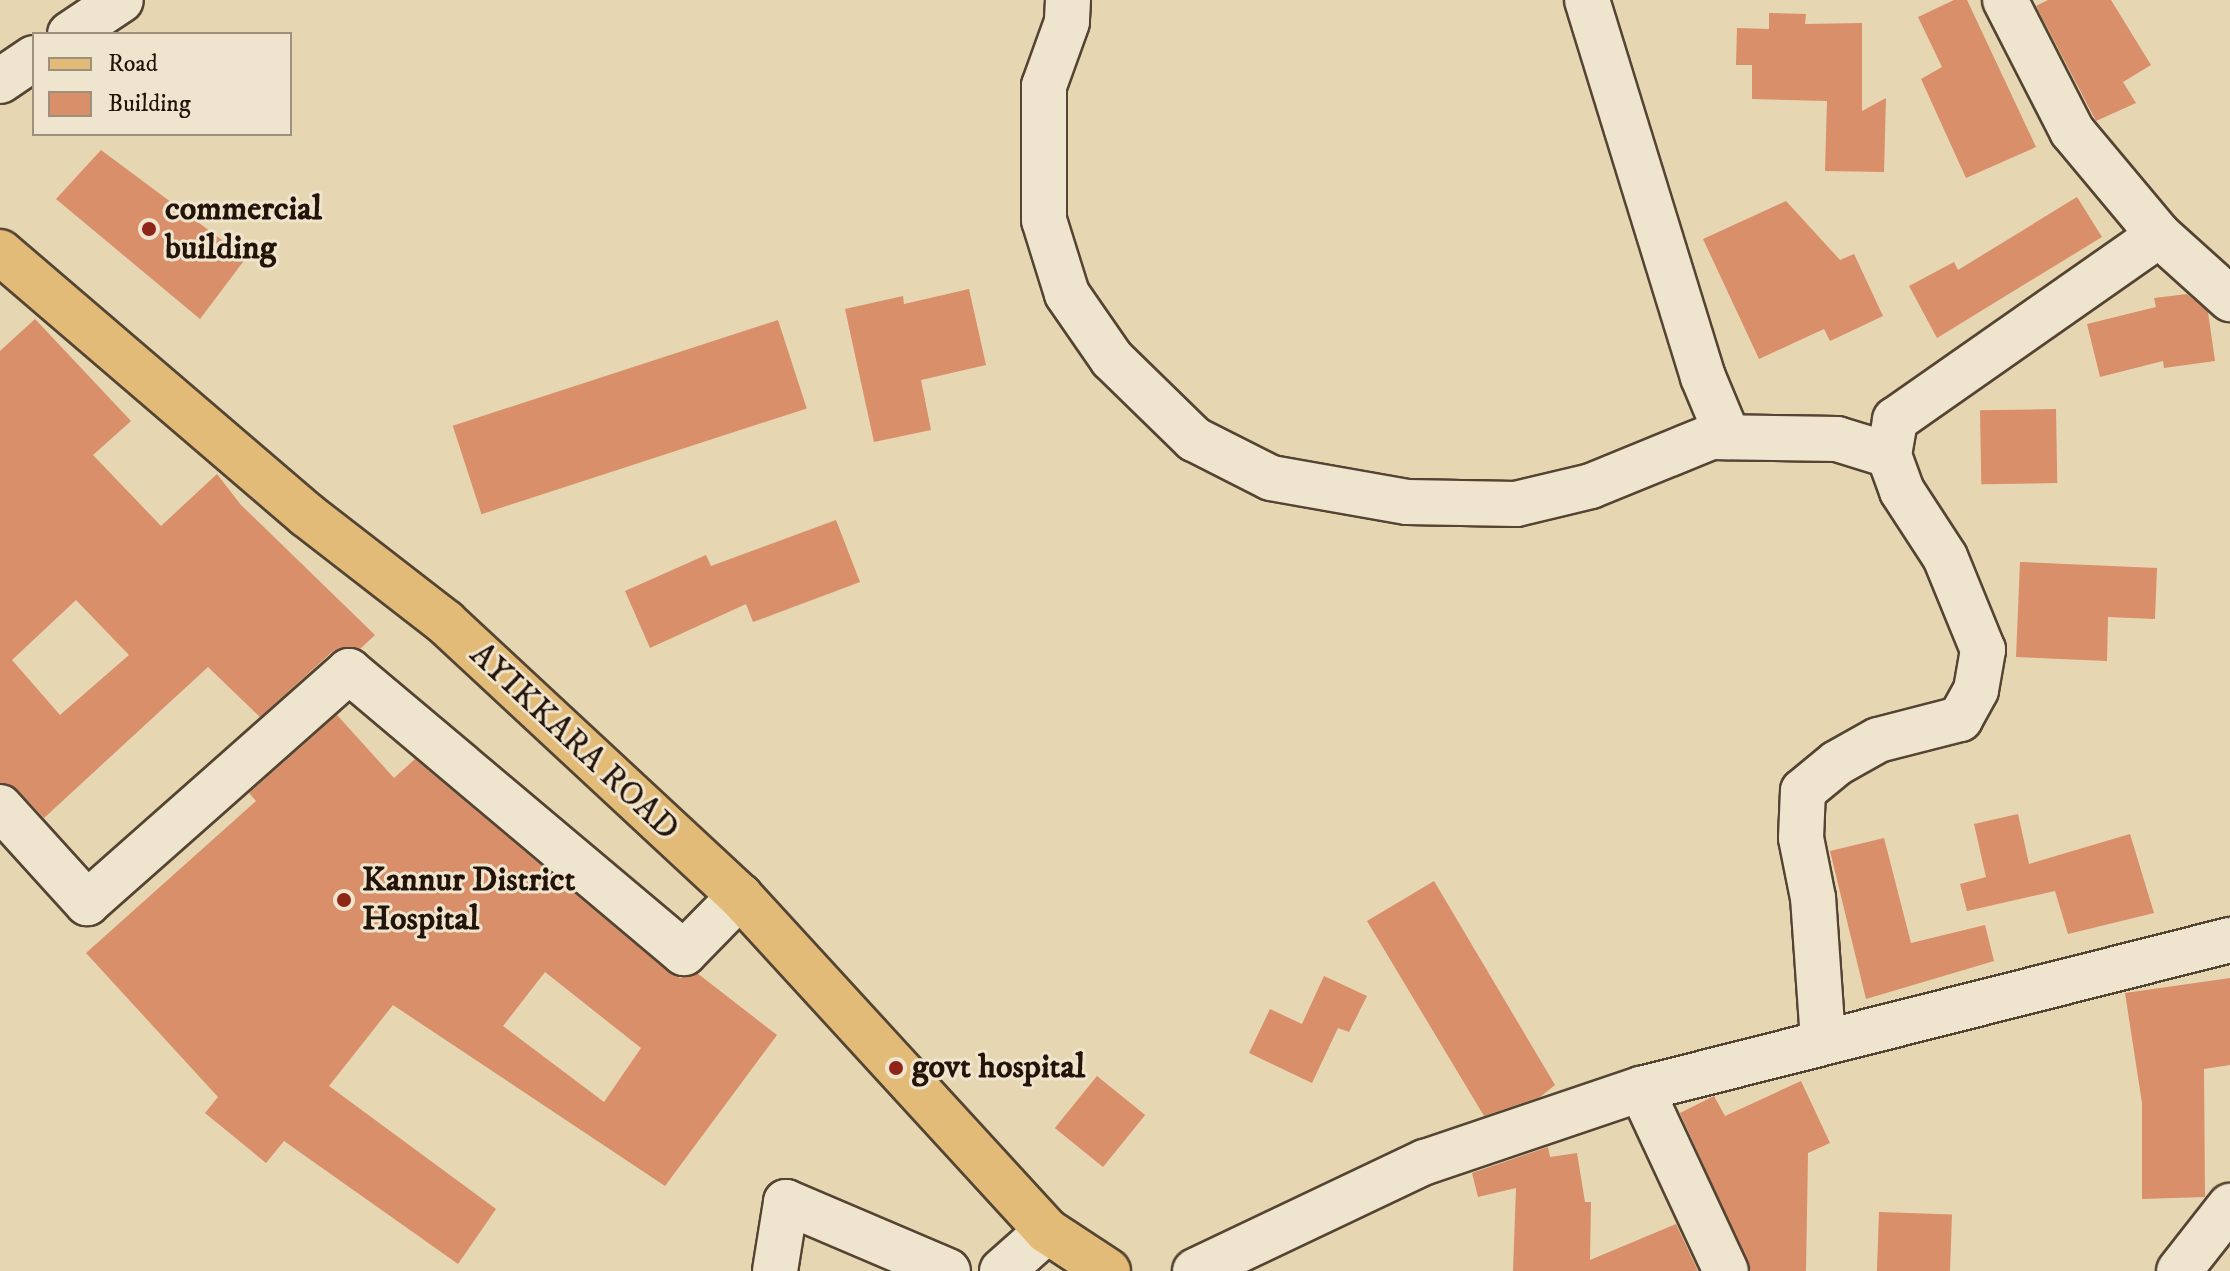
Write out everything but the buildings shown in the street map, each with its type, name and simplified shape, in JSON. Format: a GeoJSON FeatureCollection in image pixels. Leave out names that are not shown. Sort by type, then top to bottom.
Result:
{"type":"FeatureCollection","features":[{"type":"Feature","properties":{"kind":"main road","name":"AYIKKARA ROAD"},"geometry":{"type":"LineString","coordinates":[[0,252],[307,515],[445,622],[740,896],[1047,1231],[1108,1271]]}},
{"type":"Feature","properties":{"kind":"street"},"geometry":{"type":"LineString","coordinates":[[73,32],[121,0]]}},
{"type":"Feature","properties":{"kind":"street"},"geometry":{"type":"LineString","coordinates":[[1068,0],[1067,22],[1044,86],[1044,220],[1067,294],[1103,346],[1194,439],[1271,478],[1407,502],[1516,504],[1591,486],[1711,437],[1837,439],[1889,455]]}},
{"type":"Feature","properties":{"kind":"street"},"geometry":{"type":"LineString","coordinates":[[1587,0],[1703,377],[1728,437]]}},
{"type":"Feature","properties":{"kind":"street"},"geometry":{"type":"LineString","coordinates":[[2005,0],[2072,131],[2192,254],[2230,299]]}},
{"type":"Feature","properties":{"kind":"street"},"geometry":{"type":"LineString","coordinates":[[0,81],[32,59]]}},
{"type":"Feature","properties":{"kind":"street"},"geometry":{"type":"LineString","coordinates":[[1823,1040],[1813,898],[1801,838],[1803,791],[1837,763],[1878,740],[1960,719],[1976,690],[1983,650],[1945,557],[1902,491],[1889,455],[1895,420],[1913,405],[2192,254]]}},
{"type":"Feature","properties":{"kind":"street"},"geometry":{"type":"LineString","coordinates":[[0,807],[87,903],[349,671],[684,953],[740,896]]}},
{"type":"Feature","properties":{"kind":"street"},"geometry":{"type":"LineString","coordinates":[[1195,1271],[1425,1162],[1641,1089],[1823,1040],[2230,940]]}},
{"type":"Feature","properties":{"kind":"street"},"geometry":{"type":"LineString","coordinates":[[1641,1089],[1726,1271]]}},
{"type":"Feature","properties":{"kind":"street"},"geometry":{"type":"LineString","coordinates":[[775,1271],[786,1202],[948,1271]]}},
{"type":"Feature","properties":{"kind":"street"},"geometry":{"type":"LineString","coordinates":[[2179,1271],[2230,1206]]}},
{"type":"Feature","properties":{"kind":"street"},"geometry":{"type":"LineString","coordinates":[[1002,1271],[1047,1231]]}},
{"type":"Feature","properties":{"kind":"place","name":"commercial building"},"geometry":{"type":"Point","coordinates":[149,229]}},
{"type":"Feature","properties":{"kind":"place","name":"Kannur District Hospital"},"geometry":{"type":"Point","coordinates":[344,900]}},
{"type":"Feature","properties":{"kind":"place","name":"govt hospital"},"geometry":{"type":"Point","coordinates":[896,1068]}}]}
